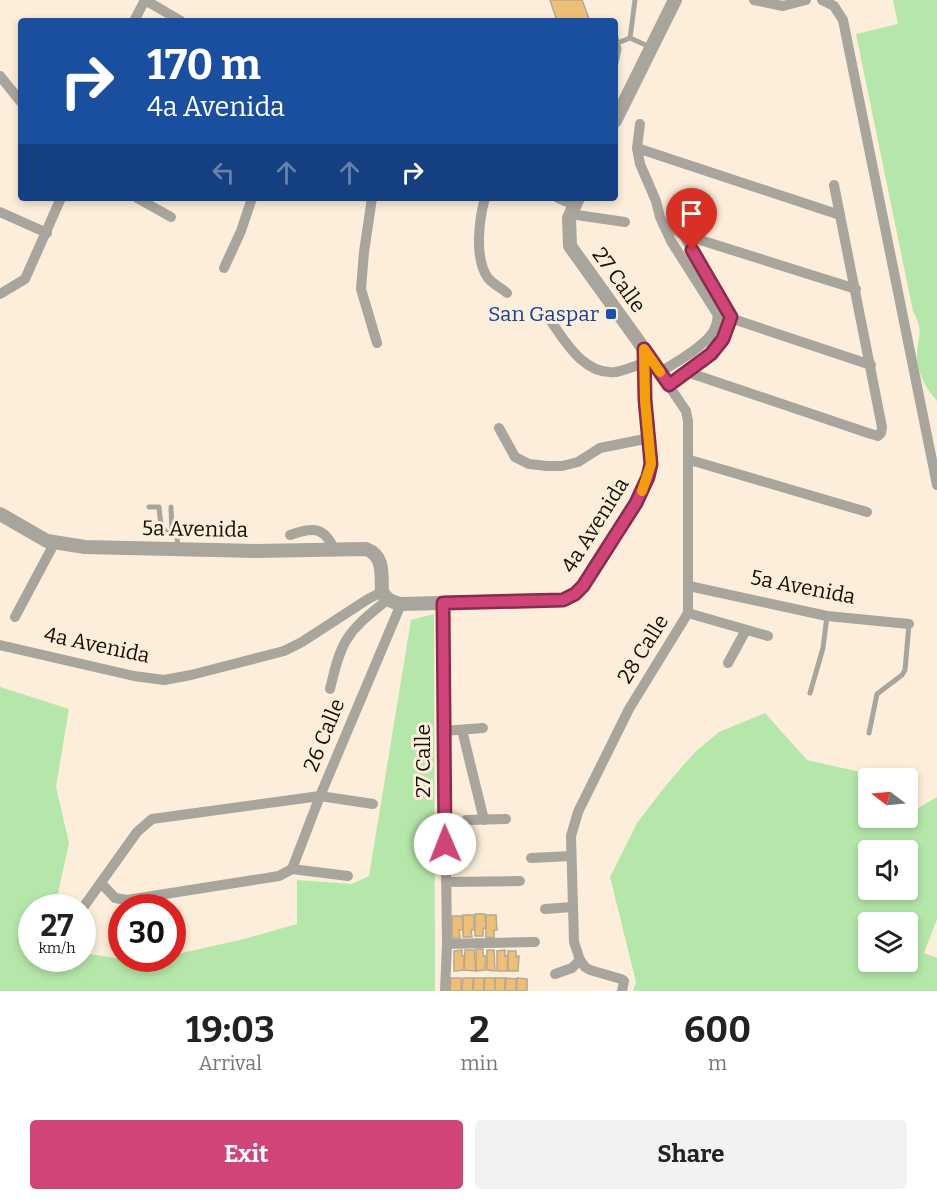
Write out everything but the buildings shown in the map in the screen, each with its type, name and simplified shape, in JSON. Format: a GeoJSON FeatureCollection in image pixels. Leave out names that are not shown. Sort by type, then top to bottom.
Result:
{"type":"FeatureCollection","features":[{"type":"Feature","properties":{"kind":"street"},"geometry":{"type":"LineString","coordinates":[[136,18],[145,0],[176,18]]}},
{"type":"Feature","properties":{"kind":"street"},"geometry":{"type":"LineString","coordinates":[[618,114],[675,0]]}},
{"type":"Feature","properties":{"kind":"street"},"geometry":{"type":"LineString","coordinates":[[754,0],[783,6],[806,0]]}},
{"type":"Feature","properties":{"kind":"street"},"geometry":{"type":"LineString","coordinates":[[822,0],[834,6],[843,20],[937,485]]}},
{"type":"Feature","properties":{"kind":"street"},"geometry":{"type":"LineString","coordinates":[[0,76],[18,98]]}},
{"type":"Feature","properties":{"kind":"street"},"geometry":{"type":"LineString","coordinates":[[640,124],[637,148],[640,164],[663,224],[718,315],[716,328],[711,335],[660,372]]}},
{"type":"Feature","properties":{"kind":"street"},"geometry":{"type":"LineString","coordinates":[[637,148],[840,215]]}},
{"type":"Feature","properties":{"kind":"street"},"geometry":{"type":"LineString","coordinates":[[687,372],[878,436],[881,433],[882,427],[871,365],[834,185]]}},
{"type":"Feature","properties":{"kind":"street"},"geometry":{"type":"LineString","coordinates":[[0,294],[26,279],[60,201]]}},
{"type":"Feature","properties":{"kind":"street"},"geometry":{"type":"LineString","coordinates":[[142,201],[171,217]]}},
{"type":"Feature","properties":{"kind":"street"},"geometry":{"type":"LineString","coordinates":[[224,268],[242,231],[251,201]]}},
{"type":"Feature","properties":{"kind":"street"},"geometry":{"type":"LineString","coordinates":[[372,201],[364,252],[362,289],[377,343]]}},
{"type":"Feature","properties":{"kind":"street"},"geometry":{"type":"LineString","coordinates":[[484,201],[479,232],[484,269],[489,278],[507,293]]}},
{"type":"Feature","properties":{"kind":"street"},"geometry":{"type":"LineString","coordinates":[[574,206],[625,222]]}},
{"type":"Feature","properties":{"kind":"street","name":"27 Calle"},"geometry":{"type":"LineString","coordinates":[[574,206],[568,225],[570,246],[644,356]]}},
{"type":"Feature","properties":{"kind":"street"},"geometry":{"type":"LineString","coordinates":[[0,212],[47,233]]}},
{"type":"Feature","properties":{"kind":"street"},"geometry":{"type":"LineString","coordinates":[[663,224],[683,234],[856,289]]}},
{"type":"Feature","properties":{"kind":"street"},"geometry":{"type":"LineString","coordinates":[[671,240],[683,234]]}},
{"type":"Feature","properties":{"kind":"street"},"geometry":{"type":"LineString","coordinates":[[683,234],[731,317]]}},
{"type":"Feature","properties":{"kind":"street"},"geometry":{"type":"LineString","coordinates":[[718,315],[731,317],[871,365]]}},
{"type":"Feature","properties":{"kind":"street"},"geometry":{"type":"LineString","coordinates":[[548,317],[584,363],[598,370],[613,372],[644,356]]}},
{"type":"Feature","properties":{"kind":"street"},"geometry":{"type":"LineString","coordinates":[[669,385],[700,363],[718,346],[731,317]]}},
{"type":"Feature","properties":{"kind":"street","name":"28 Calle"},"geometry":{"type":"LineString","coordinates":[[582,963],[574,942],[572,907],[571,836],[578,812],[629,709],[688,613],[690,460],[688,421],[686,411],[669,385],[644,356]]}},
{"type":"Feature","properties":{"kind":"street","name":"4a Avenida"},"geometry":{"type":"LineString","coordinates":[[0,645],[134,676],[164,680],[284,651],[302,642],[368,599],[443,603],[563,600],[575,594],[583,586],[645,486],[651,464],[644,356]]}},
{"type":"Feature","properties":{"kind":"street"},"geometry":{"type":"LineString","coordinates":[[499,428],[515,457],[529,464],[548,466],[562,466],[578,462],[600,448],[650,438]]}},
{"type":"Feature","properties":{"kind":"street"},"geometry":{"type":"LineString","coordinates":[[690,460],[867,512]]}},
{"type":"Feature","properties":{"kind":"street","name":"5a Avenida"},"geometry":{"type":"LineString","coordinates":[[0,514],[47,541],[86,547],[256,551],[361,548],[370,550],[380,560],[381,572],[390,599]]}},
{"type":"Feature","properties":{"kind":"street"},"geometry":{"type":"LineString","coordinates":[[290,535],[303,530],[320,531],[329,538],[334,549]]}},
{"type":"Feature","properties":{"kind":"street"},"geometry":{"type":"LineString","coordinates":[[15,617],[55,542]]}},
{"type":"Feature","properties":{"kind":"street","name":"5a Avenida"},"geometry":{"type":"LineString","coordinates":[[689,586],[827,616],[909,624]]}},
{"type":"Feature","properties":{"kind":"street"},"geometry":{"type":"LineString","coordinates":[[330,688],[346,641],[366,618],[390,599]]}},
{"type":"Feature","properties":{"kind":"street","name":"26 Calle"},"geometry":{"type":"LineString","coordinates":[[292,869],[390,599]]}},
{"type":"Feature","properties":{"kind":"street","name":"27 Calle"},"geometry":{"type":"LineString","coordinates":[[443,603],[447,944],[445,991]]}},
{"type":"Feature","properties":{"kind":"street"},"geometry":{"type":"LineString","coordinates":[[688,613],[768,636]]}},
{"type":"Feature","properties":{"kind":"street"},"geometry":{"type":"LineString","coordinates":[[728,663],[746,630]]}},
{"type":"Feature","properties":{"kind":"street"},"geometry":{"type":"LineString","coordinates":[[444,731],[483,728]]}},
{"type":"Feature","properties":{"kind":"street"},"geometry":{"type":"LineString","coordinates":[[462,730],[484,820]]}},
{"type":"Feature","properties":{"kind":"street"},"geometry":{"type":"LineString","coordinates":[[93,894],[137,832],[152,819],[320,796],[373,804]]}},
{"type":"Feature","properties":{"kind":"street"},"geometry":{"type":"LineString","coordinates":[[466,820],[506,819]]}},
{"type":"Feature","properties":{"kind":"street"},"geometry":{"type":"LineString","coordinates":[[531,858],[571,856]]}},
{"type":"Feature","properties":{"kind":"street"},"geometry":{"type":"LineString","coordinates":[[101,883],[116,898],[127,900],[279,876],[292,869],[348,876]]}},
{"type":"Feature","properties":{"kind":"street"},"geometry":{"type":"LineString","coordinates":[[446,882],[520,881]]}},
{"type":"Feature","properties":{"kind":"street"},"geometry":{"type":"LineString","coordinates":[[545,909],[572,907]]}},
{"type":"Feature","properties":{"kind":"street"},"geometry":{"type":"LineString","coordinates":[[447,944],[536,942]]}},
{"type":"Feature","properties":{"kind":"street"},"geometry":{"type":"LineString","coordinates":[[555,974],[582,963],[590,970],[624,981],[622,991]]}},
{"type":"Feature","properties":{"kind":"lane"},"geometry":{"type":"LineString","coordinates":[[630,39],[635,0]]}},
{"type":"Feature","properties":{"kind":"lane"},"geometry":{"type":"LineString","coordinates":[[618,43],[630,39],[651,47]]}},
{"type":"Feature","properties":{"kind":"lane"},"geometry":{"type":"LineString","coordinates":[[149,507],[174,507],[172,535]]}},
{"type":"Feature","properties":{"kind":"lane"},"geometry":{"type":"LineString","coordinates":[[159,507],[161,526],[167,534],[172,535],[178,541],[178,549]]}},
{"type":"Feature","properties":{"kind":"lane"},"geometry":{"type":"LineString","coordinates":[[810,693],[823,648],[827,616]]}},
{"type":"Feature","properties":{"kind":"lane"},"geometry":{"type":"LineString","coordinates":[[869,733],[877,694],[902,675],[905,670],[909,624]]}},
{"type":"Feature","properties":{"kind":"green space"},"geometry":{"type":"Polygon","coordinates":[[[893,0],[937,0],[937,401],[926,386],[919,369],[917,350],[919,325],[913,311],[856,34],[898,24],[893,0]]]}},
{"type":"Feature","properties":{"kind":"green space"},"geometry":{"type":"Polygon","coordinates":[[[434,614],[435,991],[0,991],[0,687],[69,709],[56,787],[69,843],[58,894],[18,894],[18,972],[96,972],[96,955],[108,957],[108,972],[186,972],[186,952],[297,924],[297,880],[352,884],[369,876],[411,620],[434,614]]]}},
{"type":"Feature","properties":{"kind":"green space"},"geometry":{"type":"Polygon","coordinates":[[[765,713],[807,760],[858,771],[858,828],[918,828],[918,808],[937,797],[937,919],[924,953],[937,958],[937,991],[633,991],[636,982],[610,877],[637,823],[695,752],[719,732],[765,713]]]}},
{"type":"Feature","properties":{"kind":"slow traffic"},"geometry":{"type":"LineString","coordinates":[[642,491],[651,464],[645,400],[644,349],[660,372]]}},
{"type":"Feature","properties":{"kind":"place","name":"San Gaspar"},"geometry":{"type":"Point","coordinates":[611,314]}},
{"type":"Feature","properties":{"kind":"route"},"geometry":{"type":"LineString","coordinates":[[445,844],[443,603],[563,600],[575,594],[583,586],[636,503],[648,477],[651,464],[645,400],[644,349],[669,385],[711,354],[723,339],[731,317],[692,250]]}}]}
